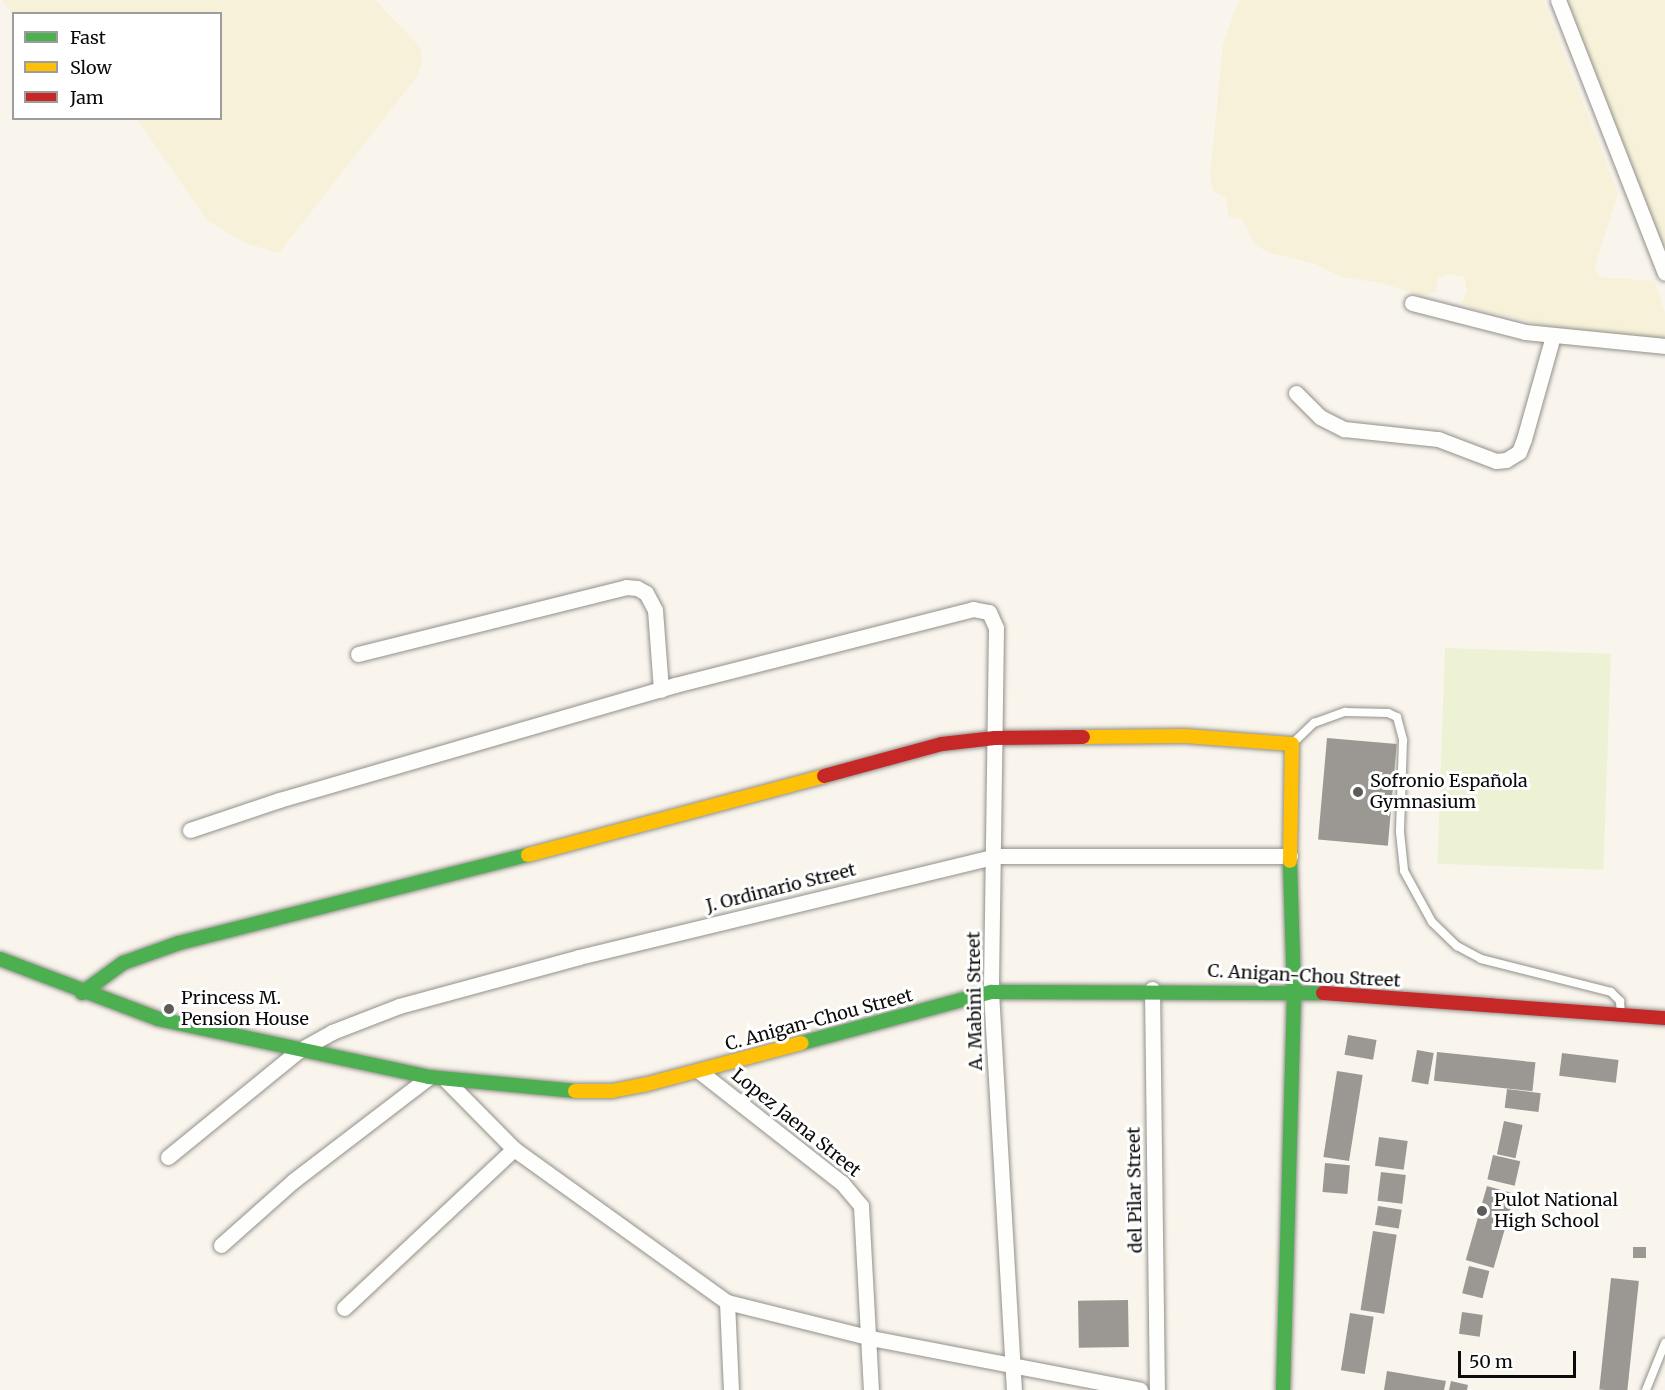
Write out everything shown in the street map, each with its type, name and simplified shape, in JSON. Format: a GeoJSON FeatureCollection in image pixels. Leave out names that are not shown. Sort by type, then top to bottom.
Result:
{"type":"FeatureCollection","features":[{"type":"Feature","properties":{"kind":"street"},"geometry":{"type":"LineString","coordinates":[[1558,0],[1665,273]]}},
{"type":"Feature","properties":{"kind":"street"},"geometry":{"type":"LineString","coordinates":[[1412,303],[1553,336],[1665,346]]}},
{"type":"Feature","properties":{"kind":"street"},"geometry":{"type":"LineString","coordinates":[[1296,393],[1320,417],[1344,429],[1438,440],[1496,461],[1506,460],[1519,452],[1524,439],[1553,336]]}},
{"type":"Feature","properties":{"kind":"street"},"geometry":{"type":"LineString","coordinates":[[190,830],[279,800],[661,690],[655,610],[646,593],[637,588],[626,587],[357,654]]}},
{"type":"Feature","properties":{"kind":"street","name":"A. Mabini Street"},"geometry":{"type":"LineString","coordinates":[[661,690],[973,609],[989,612],[996,628],[995,856],[991,992],[1014,1390]]}},
{"type":"Feature","properties":{"kind":"street"},"geometry":{"type":"LineString","coordinates":[[82,993],[123,963],[179,943],[370,897],[870,761],[942,744],[995,738],[1185,736],[1292,744],[1290,856],[1294,990],[1283,1390]]}},
{"type":"Feature","properties":{"kind":"street","name":"J. Ordinario Street"},"geometry":{"type":"LineString","coordinates":[[168,1157],[298,1051],[341,1028],[399,1006],[579,957],[995,856],[1290,856]]}},
{"type":"Feature","properties":{"kind":"street","name":"C. Anigan-Chou Street"},"geometry":{"type":"LineString","coordinates":[[0,960],[82,993],[159,1019],[298,1051],[429,1077],[612,1091],[699,1071],[991,992],[1152,989],[1294,990],[1665,1018]]}},
{"type":"Feature","properties":{"kind":"street","name":"del Pilar Street"},"geometry":{"type":"LineString","coordinates":[[1152,989],[1157,1390]]}},
{"type":"Feature","properties":{"kind":"street","name":"Lopez Jaena Street"},"geometry":{"type":"LineString","coordinates":[[699,1071],[855,1196],[864,1221],[872,1390]]}},
{"type":"Feature","properties":{"kind":"street"},"geometry":{"type":"LineString","coordinates":[[221,1245],[293,1181],[429,1077]]}},
{"type":"Feature","properties":{"kind":"street"},"geometry":{"type":"LineString","coordinates":[[445,1079],[514,1149],[727,1302],[871,1338],[1140,1390]]}},
{"type":"Feature","properties":{"kind":"street"},"geometry":{"type":"LineString","coordinates":[[344,1308],[514,1149]]}},
{"type":"Feature","properties":{"kind":"street"},"geometry":{"type":"LineString","coordinates":[[727,1302],[731,1390]]}},
{"type":"Feature","properties":{"kind":"lane"},"geometry":{"type":"LineString","coordinates":[[1292,744],[1314,723],[1345,712],[1388,713],[1397,717],[1403,740],[1400,832],[1404,871],[1432,922],[1457,946],[1481,959],[1611,992],[1620,1001],[1621,1015]]}},
{"type":"Feature","properties":{"kind":"lane"},"geometry":{"type":"LineString","coordinates":[[1646,1390],[1665,1343]]}},
{"type":"Feature","properties":{"kind":"shaded area"},"geometry":{"type":"Polygon","coordinates":[[[2,0],[375,0],[420,47],[422,61],[418,75],[279,253],[245,243],[207,220],[138,120],[222,120],[222,12],[12,14],[2,0]]]}},
{"type":"Feature","properties":{"kind":"shaded area"},"geometry":{"type":"Polygon","coordinates":[[[1239,0],[1543,0],[1618,193],[1594,269],[1599,277],[1655,281],[1665,313],[1665,340],[1557,328],[1475,309],[1462,303],[1467,290],[1464,277],[1451,274],[1438,278],[1436,292],[1423,296],[1381,283],[1341,277],[1315,264],[1267,252],[1255,244],[1242,219],[1229,217],[1226,198],[1213,191],[1210,177],[1223,44],[1239,0]]]}},
{"type":"Feature","properties":{"kind":"shaded area"},"geometry":{"type":"Polygon","coordinates":[[[1564,0],[1665,0],[1665,262],[1564,0]]]}},
{"type":"Feature","properties":{"kind":"green space"},"geometry":{"type":"Polygon","coordinates":[[[1445,648],[1611,654],[1603,870],[1437,864],[1445,648]]]}},
{"type":"Feature","properties":{"kind":"building","name":"Sofronio Española Gymnasium"},"geometry":{"type":"Polygon","coordinates":[[[1327,738],[1397,744],[1388,846],[1318,840],[1327,738]]]}},
{"type":"Feature","properties":{"kind":"building"},"geometry":{"type":"Polygon","coordinates":[[[1348,1035],[1377,1040],[1373,1060],[1345,1055],[1348,1035]]]}},
{"type":"Feature","properties":{"kind":"building"},"geometry":{"type":"Polygon","coordinates":[[[1417,1050],[1434,1053],[1428,1084],[1411,1082],[1417,1050]]]}},
{"type":"Feature","properties":{"kind":"building"},"geometry":{"type":"Polygon","coordinates":[[[1437,1052],[1535,1062],[1532,1091],[1434,1081],[1437,1052]]]}},
{"type":"Feature","properties":{"kind":"building"},"geometry":{"type":"Polygon","coordinates":[[[1562,1053],[1619,1060],[1616,1083],[1559,1076],[1562,1053]]]}},
{"type":"Feature","properties":{"kind":"building"},"geometry":{"type":"Polygon","coordinates":[[[1337,1071],[1363,1075],[1349,1161],[1323,1157],[1337,1071]]]}},
{"type":"Feature","properties":{"kind":"building"},"geometry":{"type":"Polygon","coordinates":[[[1507,1089],[1541,1093],[1538,1112],[1505,1108],[1507,1089]]]}},
{"type":"Feature","properties":{"kind":"building"},"geometry":{"type":"Polygon","coordinates":[[[1504,1121],[1523,1125],[1516,1158],[1497,1154],[1504,1121]]]}},
{"type":"Feature","properties":{"kind":"building"},"geometry":{"type":"Polygon","coordinates":[[[1379,1137],[1408,1141],[1404,1170],[1375,1166],[1379,1137]]]}},
{"type":"Feature","properties":{"kind":"building"},"geometry":{"type":"Polygon","coordinates":[[[1493,1155],[1520,1161],[1515,1186],[1487,1179],[1493,1155]]]}},
{"type":"Feature","properties":{"kind":"building"},"geometry":{"type":"Polygon","coordinates":[[[1325,1163],[1350,1165],[1347,1194],[1322,1192],[1325,1163]]]}},
{"type":"Feature","properties":{"kind":"building"},"geometry":{"type":"Polygon","coordinates":[[[1381,1172],[1406,1175],[1402,1204],[1377,1201],[1381,1172]]]}},
{"type":"Feature","properties":{"kind":"building"},"geometry":{"type":"Polygon","coordinates":[[[1487,1186],[1515,1194],[1494,1268],[1466,1260],[1487,1186]]]}},
{"type":"Feature","properties":{"kind":"building"},"geometry":{"type":"Polygon","coordinates":[[[1378,1206],[1402,1210],[1399,1229],[1375,1225],[1378,1206]]]}},
{"type":"Feature","properties":{"kind":"building"},"geometry":{"type":"Polygon","coordinates":[[[1373,1231],[1397,1235],[1384,1314],[1360,1310],[1373,1231]]]}},
{"type":"Feature","properties":{"kind":"building"},"geometry":{"type":"Polygon","coordinates":[[[1633,1247],[1646,1247],[1646,1258],[1633,1258],[1633,1247]]]}},
{"type":"Feature","properties":{"kind":"building"},"geometry":{"type":"Polygon","coordinates":[[[1469,1266],[1489,1271],[1483,1298],[1462,1293],[1469,1266]]]}},
{"type":"Feature","properties":{"kind":"building"},"geometry":{"type":"Polygon","coordinates":[[[1611,1278],[1639,1281],[1627,1390],[1599,1389],[1611,1278]]]}},
{"type":"Feature","properties":{"kind":"building"},"geometry":{"type":"Polygon","coordinates":[[[1128,1300],[1129,1347],[1079,1348],[1078,1301],[1128,1300]]]}},
{"type":"Feature","properties":{"kind":"building"},"geometry":{"type":"Polygon","coordinates":[[[1462,1312],[1483,1315],[1480,1337],[1459,1334],[1462,1312]]]}},
{"type":"Feature","properties":{"kind":"building"},"geometry":{"type":"Polygon","coordinates":[[[1350,1313],[1374,1317],[1365,1374],[1341,1370],[1350,1313]]]}},
{"type":"Feature","properties":{"kind":"building"},"geometry":{"type":"Polygon","coordinates":[[[1387,1371],[1446,1381],[1444,1390],[1384,1390],[1387,1371]]]}},
{"type":"Feature","properties":{"kind":"building"},"geometry":{"type":"Polygon","coordinates":[[[1451,1381],[1468,1385],[1467,1390],[1449,1390],[1451,1381]]]}},
{"type":"Feature","properties":{"kind":"traffic: fast"},"geometry":{"type":"LineString","coordinates":[[82,993],[123,963],[179,943],[528,855]]}},
{"type":"Feature","properties":{"kind":"traffic: fast"},"geometry":{"type":"LineString","coordinates":[[1283,1390],[1294,991],[1290,861]]}},
{"type":"Feature","properties":{"kind":"traffic: fast"},"geometry":{"type":"LineString","coordinates":[[0,959],[159,1019],[429,1077],[575,1091]]}},
{"type":"Feature","properties":{"kind":"traffic: fast"},"geometry":{"type":"LineString","coordinates":[[802,1043],[991,992],[1323,993]]}},
{"type":"Feature","properties":{"kind":"traffic: slow"},"geometry":{"type":"LineString","coordinates":[[1083,737],[1185,736],[1292,744],[1290,861]]}},
{"type":"Feature","properties":{"kind":"traffic: slow"},"geometry":{"type":"LineString","coordinates":[[528,855],[824,776]]}},
{"type":"Feature","properties":{"kind":"traffic: slow"},"geometry":{"type":"LineString","coordinates":[[575,1091],[612,1091],[644,1085],[802,1043]]}},
{"type":"Feature","properties":{"kind":"traffic: jam"},"geometry":{"type":"LineString","coordinates":[[824,776],[942,744],[995,738],[1083,737]]}},
{"type":"Feature","properties":{"kind":"traffic: jam"},"geometry":{"type":"LineString","coordinates":[[1323,993],[1665,1018]]}},
{"type":"Feature","properties":{"kind":"place","name":"Sofronio Española Gymnasium"},"geometry":{"type":"Point","coordinates":[1358,792]}},
{"type":"Feature","properties":{"kind":"place","name":"Princess M. Pension House"},"geometry":{"type":"Point","coordinates":[169,1009]}},
{"type":"Feature","properties":{"kind":"place","name":"Pulot National High School"},"geometry":{"type":"Point","coordinates":[1482,1211]}}]}
